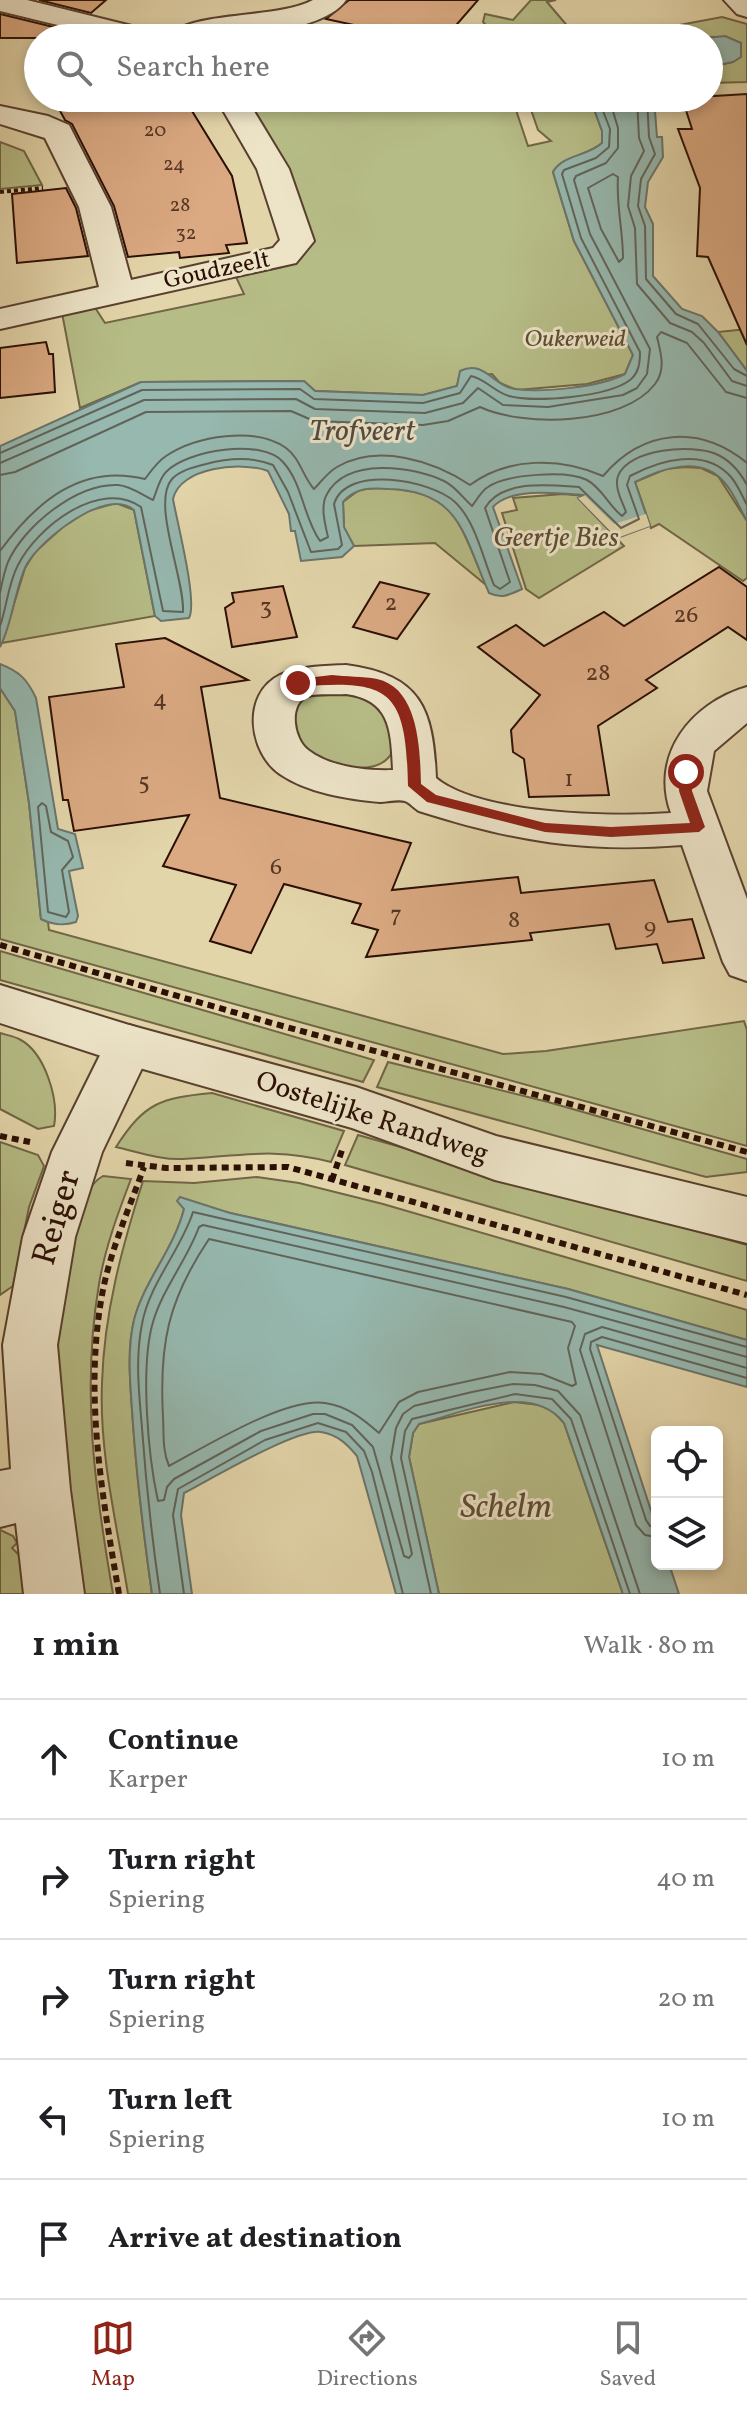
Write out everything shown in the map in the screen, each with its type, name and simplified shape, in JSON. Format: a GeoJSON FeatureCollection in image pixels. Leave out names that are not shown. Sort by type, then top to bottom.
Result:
{"type":"FeatureCollection","features":[{"type":"Feature","properties":{"kind":"street"},"geometry":{"type":"LineString","coordinates":[[303,24],[332,0]]}},
{"type":"Feature","properties":{"kind":"street"},"geometry":{"type":"LineString","coordinates":[[738,0],[747,8]]}},
{"type":"Feature","properties":{"kind":"street"},"geometry":{"type":"LineString","coordinates":[[0,2],[89,24]]}},
{"type":"Feature","properties":{"kind":"street","name":"Goudzeelt"},"geometry":{"type":"LineString","coordinates":[[0,319],[284,256],[297,241],[273,169],[239,112]]}},
{"type":"Feature","properties":{"kind":"street"},"geometry":{"type":"LineString","coordinates":[[0,115],[37,123],[58,132],[95,207],[118,293]]}},
{"type":"Feature","properties":{"kind":"street"},"geometry":{"type":"LineString","coordinates":[[747,702],[714,725],[693,745],[685,791],[747,962]]}},
{"type":"Feature","properties":{"kind":"street"},"geometry":{"type":"LineString","coordinates":[[415,786],[431,799],[545,827],[611,832],[699,827]]}},
{"type":"Feature","properties":{"kind":"street","name":"Oostelijke Randweg"},"geometry":{"type":"LineString","coordinates":[[0,1004],[129,1045],[356,1108],[495,1158],[747,1220]]}},
{"type":"Feature","properties":{"kind":"street","name":"Reiger"},"geometry":{"type":"LineString","coordinates":[[54,1594],[20,1494],[30,1345],[49,1237],[77,1152],[129,1045]]}},
{"type":"Feature","properties":{"kind":"path"},"geometry":{"type":"LineString","coordinates":[[0,945],[282,1026],[747,1152]]}},
{"type":"Feature","properties":{"kind":"path"},"geometry":{"type":"LineString","coordinates":[[77,1152],[144,1167],[288,1167],[747,1295]]}},
{"type":"Feature","properties":{"kind":"path","name":"Reiger"},"geometry":{"type":"LineString","coordinates":[[119,1594],[98,1446],[96,1358],[101,1296],[144,1167]]}},
{"type":"Feature","properties":{"kind":"green space"},"geometry":{"type":"Polygon","coordinates":[[[531,0],[556,0],[547,2],[566,24],[483,22],[485,14],[513,20],[531,0]]]}},
{"type":"Feature","properties":{"kind":"green space"},"geometry":{"type":"Polygon","coordinates":[[[722,17],[747,24],[747,82],[723,83],[723,64],[733,62],[741,43],[723,37],[723,24],[685,24],[722,17]]]}},
{"type":"Feature","properties":{"kind":"green space","name":"Oukerweid"},"geometry":{"type":"Polygon","coordinates":[[[253,112],[517,112],[528,146],[551,141],[538,130],[532,112],[595,112],[602,131],[602,143],[563,162],[553,172],[574,241],[633,355],[625,374],[587,384],[517,390],[500,383],[492,374],[459,377],[457,386],[423,395],[315,391],[304,381],[141,382],[80,408],[62,313],[94,306],[105,323],[244,294],[236,277],[282,267],[310,246],[304,212],[253,112]]]}},
{"type":"Feature","properties":{"kind":"green space"},"geometry":{"type":"Polygon","coordinates":[[[0,142],[24,151],[42,185],[0,189],[0,142]]]}},
{"type":"Feature","properties":{"kind":"green space"},"geometry":{"type":"Polygon","coordinates":[[[747,329],[747,371],[718,332],[747,329]]]}},
{"type":"Feature","properties":{"kind":"green space"},"geometry":{"type":"Polygon","coordinates":[[[701,468],[718,476],[747,521],[747,578],[743,581],[659,524],[651,528],[635,482],[666,469],[701,468]]]}},
{"type":"Feature","properties":{"kind":"green space"},"geometry":{"type":"Polygon","coordinates":[[[374,488],[422,494],[450,511],[468,541],[486,585],[435,543],[354,546],[344,528],[343,502],[359,490],[374,488]]]}},
{"type":"Feature","properties":{"kind":"green space","name":"Geertje Bies"},"geometry":{"type":"Polygon","coordinates":[[[563,494],[585,496],[579,499],[624,546],[539,598],[526,589],[502,513],[517,510],[513,498],[563,494]]]}},
{"type":"Feature","properties":{"kind":"green space"},"geometry":{"type":"Polygon","coordinates":[[[116,503],[134,510],[155,616],[2,643],[25,568],[35,552],[63,527],[88,511],[116,503]]]}},
{"type":"Feature","properties":{"kind":"green space"},"geometry":{"type":"Polygon","coordinates":[[[0,688],[15,711],[29,803],[41,919],[48,922],[49,930],[503,1054],[546,1051],[744,1021],[747,1030],[747,1146],[0,939],[0,688]]]}},
{"type":"Feature","properties":{"kind":"green space"},"geometry":{"type":"Polygon","coordinates":[[[359,691],[386,711],[393,751],[385,760],[375,766],[350,767],[301,750],[290,708],[309,694],[359,691]]]}},
{"type":"Feature","properties":{"kind":"green space"},"geometry":{"type":"Polygon","coordinates":[[[0,951],[374,1060],[363,1082],[0,980],[0,951]]]}},
{"type":"Feature","properties":{"kind":"green space"},"geometry":{"type":"Polygon","coordinates":[[[0,1033],[28,1045],[43,1065],[52,1090],[54,1126],[38,1129],[0,1109],[0,1033]]]}},
{"type":"Feature","properties":{"kind":"green space"},"geometry":{"type":"Polygon","coordinates":[[[388,1062],[548,1102],[747,1159],[747,1172],[706,1177],[377,1087],[388,1062]]]}},
{"type":"Feature","properties":{"kind":"green space"},"geometry":{"type":"Polygon","coordinates":[[[212,1093],[344,1131],[331,1162],[274,1154],[175,1159],[116,1147],[136,1120],[156,1105],[180,1097],[212,1093]]]}},
{"type":"Feature","properties":{"kind":"green space"},"geometry":{"type":"Polygon","coordinates":[[[358,1135],[747,1245],[747,1281],[345,1165],[358,1135]]]}},
{"type":"Feature","properties":{"kind":"green space"},"geometry":{"type":"Polygon","coordinates":[[[0,1142],[38,1155],[44,1166],[29,1207],[13,1286],[0,1295],[0,1142]]]}},
{"type":"Feature","properties":{"kind":"green space"},"geometry":{"type":"Polygon","coordinates":[[[103,1176],[131,1179],[112,1231],[102,1271],[91,1363],[92,1440],[113,1594],[79,1594],[60,1429],[56,1337],[64,1282],[83,1207],[88,1192],[103,1176]]]}},
{"type":"Feature","properties":{"kind":"green space"},"geometry":{"type":"Polygon","coordinates":[[[257,1177],[299,1183],[383,1204],[747,1310],[747,1340],[568,1289],[208,1208],[184,1209],[139,1306],[130,1346],[135,1445],[152,1594],[128,1594],[106,1462],[102,1383],[110,1306],[135,1206],[143,1181],[194,1183],[257,1177]]]}},
{"type":"Feature","properties":{"kind":"green space","name":"Schelm"},"geometry":{"type":"Polygon","coordinates":[[[514,1402],[548,1406],[564,1423],[623,1594],[439,1594],[409,1457],[413,1433],[419,1424],[514,1402]]]}},
{"type":"Feature","properties":{"kind":"green space"},"geometry":{"type":"Polygon","coordinates":[[[0,1530],[13,1536],[17,1543],[12,1548],[20,1556],[24,1594],[0,1594],[0,1530]]]}},
{"type":"Feature","properties":{"kind":"water"},"geometry":{"type":"Polygon","coordinates":[[[723,36],[741,43],[741,57],[723,64],[723,36]]]}},
{"type":"Feature","properties":{"kind":"water","name":"Trofveert"},"geometry":{"type":"Polygon","coordinates":[[[595,112],[655,112],[657,137],[662,137],[663,157],[648,182],[645,207],[653,224],[653,276],[682,309],[702,316],[718,332],[747,371],[747,521],[724,482],[715,474],[693,466],[657,472],[635,482],[650,526],[617,538],[578,498],[583,495],[535,493],[511,496],[493,507],[522,589],[498,596],[489,593],[457,521],[446,508],[431,498],[389,489],[359,491],[343,502],[344,527],[354,546],[342,557],[301,561],[289,514],[268,471],[243,467],[213,469],[187,480],[178,488],[173,499],[189,579],[189,618],[161,621],[155,616],[134,510],[122,504],[107,505],[75,519],[34,554],[23,573],[0,647],[0,446],[141,382],[304,381],[315,391],[423,395],[457,386],[460,371],[468,368],[476,368],[507,387],[527,390],[587,386],[625,374],[633,355],[574,241],[553,172],[562,162],[602,143],[602,131],[595,112]]]}},
{"type":"Feature","properties":{"kind":"water"},"geometry":{"type":"Polygon","coordinates":[[[0,664],[22,677],[36,698],[58,829],[75,834],[83,868],[69,871],[78,916],[76,922],[58,924],[41,919],[29,803],[15,711],[0,688],[0,664]]]}},
{"type":"Feature","properties":{"kind":"water"},"geometry":{"type":"Polygon","coordinates":[[[180,1197],[230,1213],[568,1289],[747,1340],[747,1387],[597,1345],[651,1511],[651,1570],[671,1570],[679,1594],[623,1594],[564,1423],[550,1411],[534,1404],[515,1402],[475,1408],[419,1424],[413,1433],[409,1457],[439,1594],[396,1594],[357,1456],[342,1441],[321,1432],[309,1433],[274,1446],[184,1493],[181,1515],[192,1594],[152,1594],[135,1445],[130,1346],[139,1306],[184,1209],[177,1201],[180,1197]]]}},
{"type":"Feature","properties":{"kind":"pier"},"geometry":{"type":"Polygon","coordinates":[[[585,496],[614,524],[646,514],[650,526],[617,538],[578,498],[585,496]]]}},
{"type":"Feature","properties":{"kind":"building"},"geometry":{"type":"Polygon","coordinates":[[[39,0],[106,0],[91,13],[39,0]]]}},
{"type":"Feature","properties":{"kind":"building"},"geometry":{"type":"Polygon","coordinates":[[[349,0],[478,0],[457,24],[349,24],[326,19],[349,0]]]}},
{"type":"Feature","properties":{"kind":"building"},"geometry":{"type":"Polygon","coordinates":[[[0,14],[41,24],[24,24],[24,38],[0,38],[0,14]]]}},
{"type":"Feature","properties":{"kind":"building"},"geometry":{"type":"Polygon","coordinates":[[[747,94],[747,345],[708,257],[697,256],[700,188],[678,129],[692,129],[687,112],[723,112],[723,95],[747,94]]]}},
{"type":"Feature","properties":{"kind":"building"},"geometry":{"type":"Polygon","coordinates":[[[61,112],[193,112],[232,176],[247,243],[226,245],[229,253],[180,258],[179,252],[128,257],[114,206],[72,124],[61,112]]]}},
{"type":"Feature","properties":{"kind":"building"},"geometry":{"type":"Polygon","coordinates":[[[66,188],[76,208],[88,256],[17,263],[12,194],[66,188]]]}},
{"type":"Feature","properties":{"kind":"building"},"geometry":{"type":"Polygon","coordinates":[[[46,342],[49,354],[53,354],[55,392],[0,398],[0,348],[46,342]]]}},
{"type":"Feature","properties":{"kind":"building"},"geometry":{"type":"Polygon","coordinates":[[[719,567],[747,587],[747,640],[728,627],[646,680],[657,688],[598,726],[609,795],[529,797],[524,759],[513,752],[511,730],[540,695],[478,647],[516,625],[544,646],[604,612],[624,626],[719,567]]]}},
{"type":"Feature","properties":{"kind":"building"},"geometry":{"type":"Polygon","coordinates":[[[380,582],[429,594],[397,639],[353,627],[380,582]]]}},
{"type":"Feature","properties":{"kind":"building"},"geometry":{"type":"Polygon","coordinates":[[[283,586],[297,637],[232,647],[225,608],[234,602],[232,593],[283,586]]]}},
{"type":"Feature","properties":{"kind":"building"},"geometry":{"type":"Polygon","coordinates":[[[165,638],[248,680],[201,687],[220,798],[411,843],[392,890],[518,877],[521,893],[654,880],[668,922],[692,919],[704,958],[663,963],[657,944],[616,949],[609,924],[530,933],[532,940],[366,957],[378,930],[352,923],[361,904],[284,884],[251,953],[210,941],[236,885],[163,866],[189,815],[74,831],[68,800],[63,800],[49,697],[124,687],[116,644],[165,638]]]}},
{"type":"Feature","properties":{"kind":"route"},"geometry":{"type":"LineString","coordinates":[[298,683],[356,680],[377,683],[400,699],[414,745],[415,786],[431,799],[545,827],[611,832],[699,827],[685,791],[686,772]]}}]}
